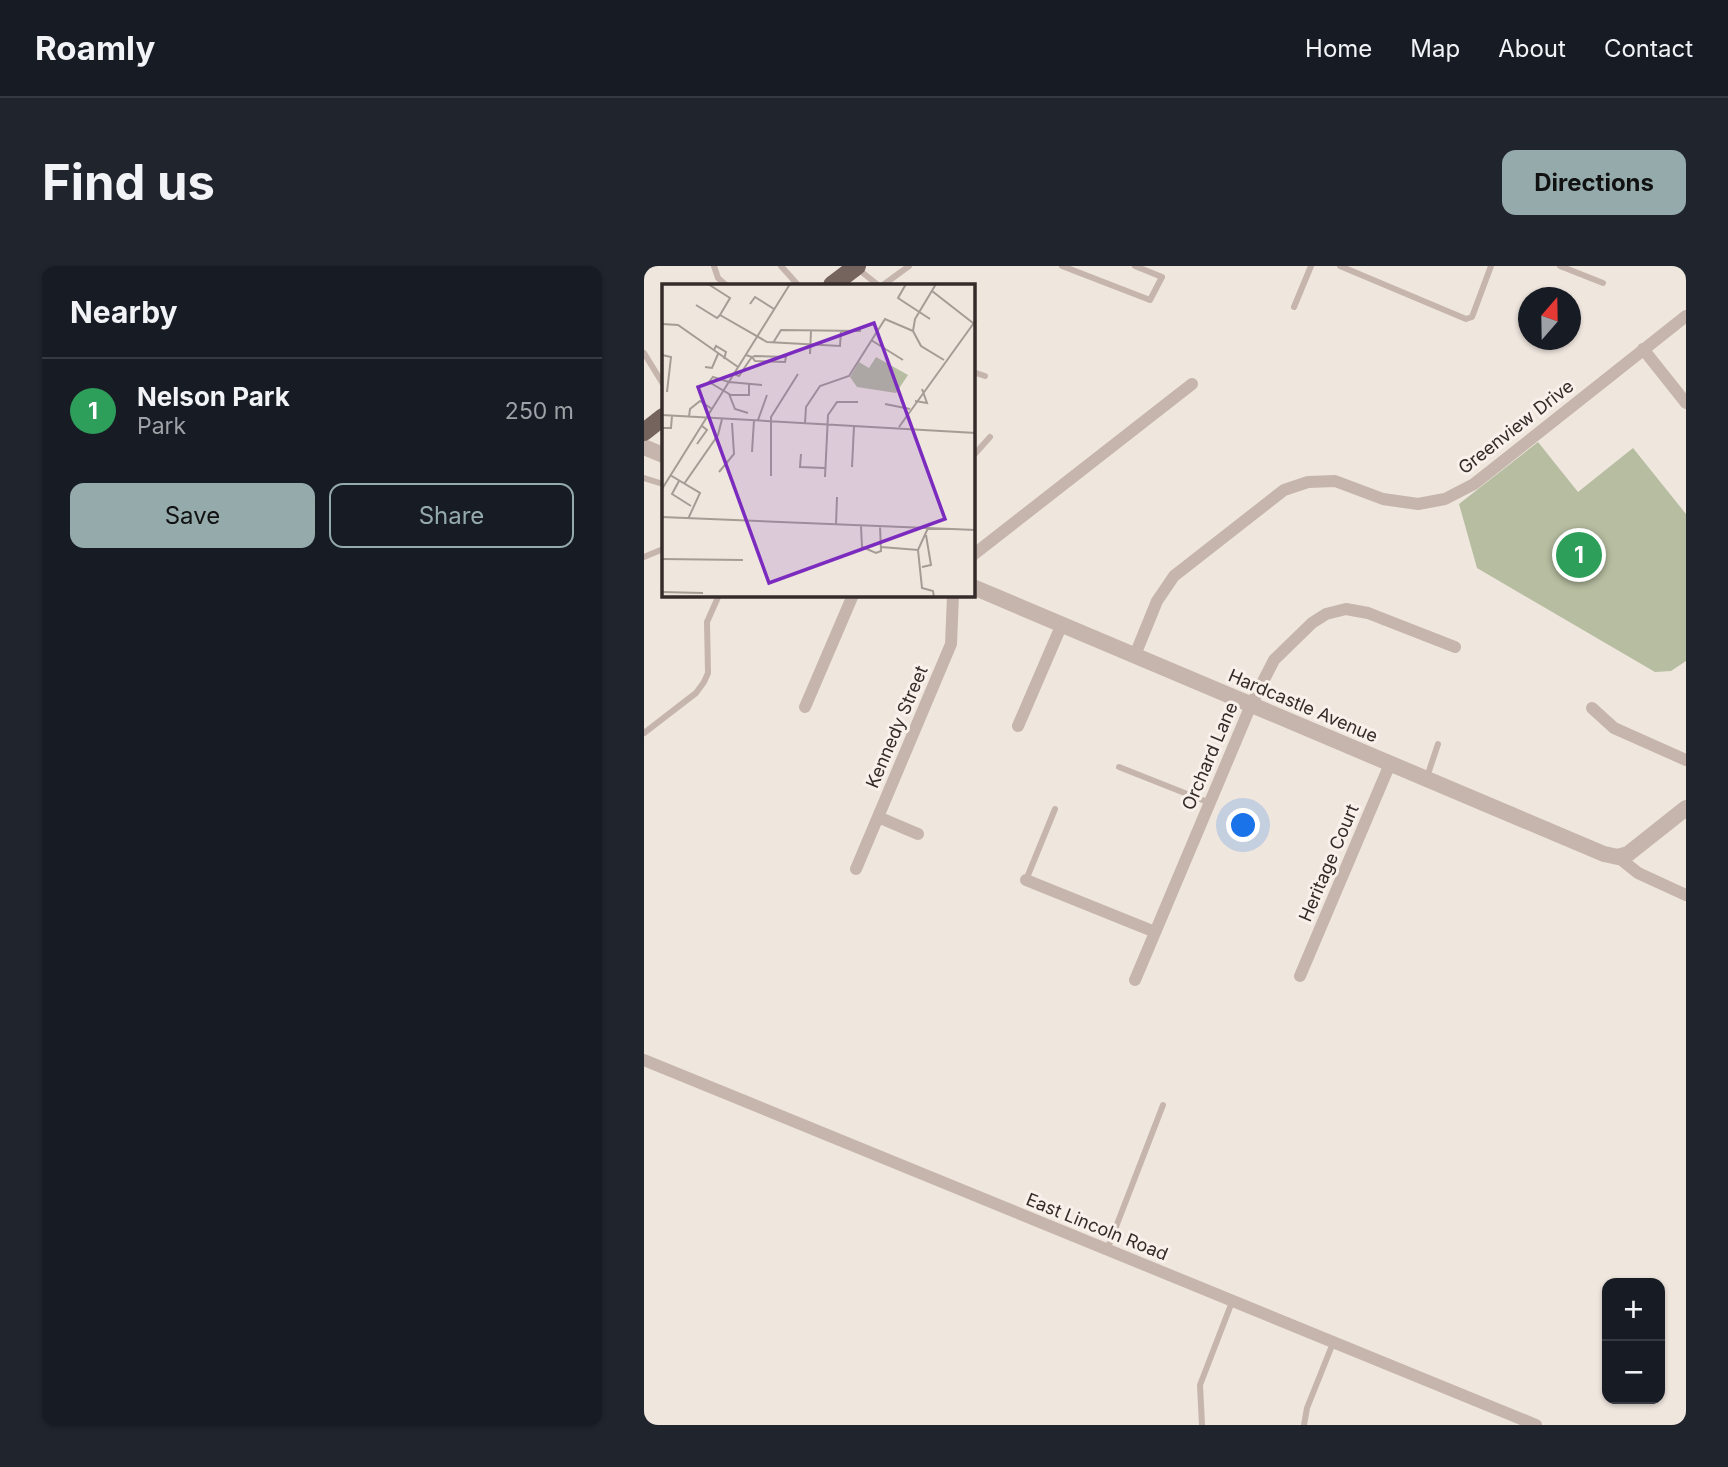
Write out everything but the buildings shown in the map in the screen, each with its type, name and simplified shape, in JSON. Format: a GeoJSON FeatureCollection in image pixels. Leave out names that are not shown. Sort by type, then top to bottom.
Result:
{"type":"FeatureCollection","features":[{"type":"Feature","properties":{"kind":"main road"},"geometry":{"type":"LineString","coordinates":[[833,284],[856,266]]}},
{"type":"Feature","properties":{"kind":"main road"},"geometry":{"type":"LineString","coordinates":[[644,432],[662,418]]}},
{"type":"Feature","properties":{"kind":"street","name":"Greenview Drive"},"geometry":{"type":"LineString","coordinates":[[1135,655],[1157,601],[1174,576],[1284,490],[1308,482],[1335,481],[1405,503],[1445,499],[1474,484],[1686,316]]}},
{"type":"Feature","properties":{"kind":"street"},"geometry":{"type":"LineString","coordinates":[[1643,349],[1686,403]]}},
{"type":"Feature","properties":{"kind":"street"},"geometry":{"type":"LineString","coordinates":[[975,553],[1192,384]]}},
{"type":"Feature","properties":{"kind":"street"},"geometry":{"type":"LineString","coordinates":[[644,447],[662,455]]}},
{"type":"Feature","properties":{"kind":"street","name":"Hardcastle Avenue"},"geometry":{"type":"LineString","coordinates":[[975,588],[1584,847],[1618,857]]}},
{"type":"Feature","properties":{"kind":"street"},"geometry":{"type":"LineString","coordinates":[[805,707],[852,597]]}},
{"type":"Feature","properties":{"kind":"street","name":"Kennedy Street"},"geometry":{"type":"LineString","coordinates":[[856,869],[951,643],[953,597]]}},
{"type":"Feature","properties":{"kind":"street","name":"Orchard Lane"},"geometry":{"type":"LineString","coordinates":[[1135,980],[1251,705],[1275,660],[1312,623],[1326,614],[1346,609],[1368,613],[1455,647]]}},
{"type":"Feature","properties":{"kind":"street"},"geometry":{"type":"LineString","coordinates":[[1018,726],[1062,624]]}},
{"type":"Feature","properties":{"kind":"street"},"geometry":{"type":"LineString","coordinates":[[1592,708],[1614,728],[1686,760]]}},
{"type":"Feature","properties":{"kind":"street","name":"Heritage Court"},"geometry":{"type":"LineString","coordinates":[[1300,976],[1390,764]]}},
{"type":"Feature","properties":{"kind":"street"},"geometry":{"type":"LineString","coordinates":[[1686,808],[1642,846],[1618,857],[1638,873],[1686,895]]}},
{"type":"Feature","properties":{"kind":"street"},"geometry":{"type":"LineString","coordinates":[[878,817],[918,834]]}},
{"type":"Feature","properties":{"kind":"street"},"geometry":{"type":"LineString","coordinates":[[1026,880],[1154,932]]}},
{"type":"Feature","properties":{"kind":"street","name":"East Lincoln Road"},"geometry":{"type":"LineString","coordinates":[[644,1060],[1536,1425]]}},
{"type":"Feature","properties":{"kind":"lane"},"geometry":{"type":"LineString","coordinates":[[714,266],[718,278],[725,284]]}},
{"type":"Feature","properties":{"kind":"lane"},"geometry":{"type":"LineString","coordinates":[[781,266],[797,284]]}},
{"type":"Feature","properties":{"kind":"lane"},"geometry":{"type":"LineString","coordinates":[[856,266],[879,284]]}},
{"type":"Feature","properties":{"kind":"lane"},"geometry":{"type":"LineString","coordinates":[[882,284],[909,266]]}},
{"type":"Feature","properties":{"kind":"lane"},"geometry":{"type":"LineString","coordinates":[[1062,266],[1150,300],[1161,277],[1135,266]]}},
{"type":"Feature","properties":{"kind":"lane"},"geometry":{"type":"LineString","coordinates":[[1294,307],[1311,266]]}},
{"type":"Feature","properties":{"kind":"lane"},"geometry":{"type":"LineString","coordinates":[[1340,266],[1466,319],[1472,317],[1491,266]]}},
{"type":"Feature","properties":{"kind":"lane"},"geometry":{"type":"LineString","coordinates":[[1560,266],[1604,283]]}},
{"type":"Feature","properties":{"kind":"lane"},"geometry":{"type":"LineString","coordinates":[[644,353],[662,382]]}},
{"type":"Feature","properties":{"kind":"lane"},"geometry":{"type":"LineString","coordinates":[[975,373],[985,376]]}},
{"type":"Feature","properties":{"kind":"lane"},"geometry":{"type":"LineString","coordinates":[[975,454],[990,437]]}},
{"type":"Feature","properties":{"kind":"lane"},"geometry":{"type":"LineString","coordinates":[[644,478],[662,484]]}},
{"type":"Feature","properties":{"kind":"lane"},"geometry":{"type":"LineString","coordinates":[[644,557],[662,549]]}},
{"type":"Feature","properties":{"kind":"lane"},"geometry":{"type":"LineString","coordinates":[[644,733],[696,693],[704,682],[708,673],[707,622],[718,597]]}},
{"type":"Feature","properties":{"kind":"lane"},"geometry":{"type":"LineString","coordinates":[[1426,779],[1438,744]]}},
{"type":"Feature","properties":{"kind":"lane"},"geometry":{"type":"LineString","coordinates":[[1119,767],[1210,803]]}},
{"type":"Feature","properties":{"kind":"lane"},"geometry":{"type":"LineString","coordinates":[[1026,880],[1055,809]]}},
{"type":"Feature","properties":{"kind":"lane"},"geometry":{"type":"LineString","coordinates":[[1107,1250],[1163,1105]]}},
{"type":"Feature","properties":{"kind":"lane"},"geometry":{"type":"LineString","coordinates":[[1202,1425],[1200,1385],[1232,1302]]}},
{"type":"Feature","properties":{"kind":"lane"},"geometry":{"type":"LineString","coordinates":[[1304,1425],[1307,1408],[1333,1343]]}},
{"type":"Feature","properties":{"kind":"green space"},"geometry":{"type":"Polygon","coordinates":[[[1538,442],[1578,492],[1633,448],[1686,514],[1686,661],[1671,671],[1655,672],[1477,568],[1459,504],[1538,442]]]}},
{"type":"Feature","properties":{"kind":"place","name":"Nelson Park"},"geometry":{"type":"Point","coordinates":[1579,555]}}]}
